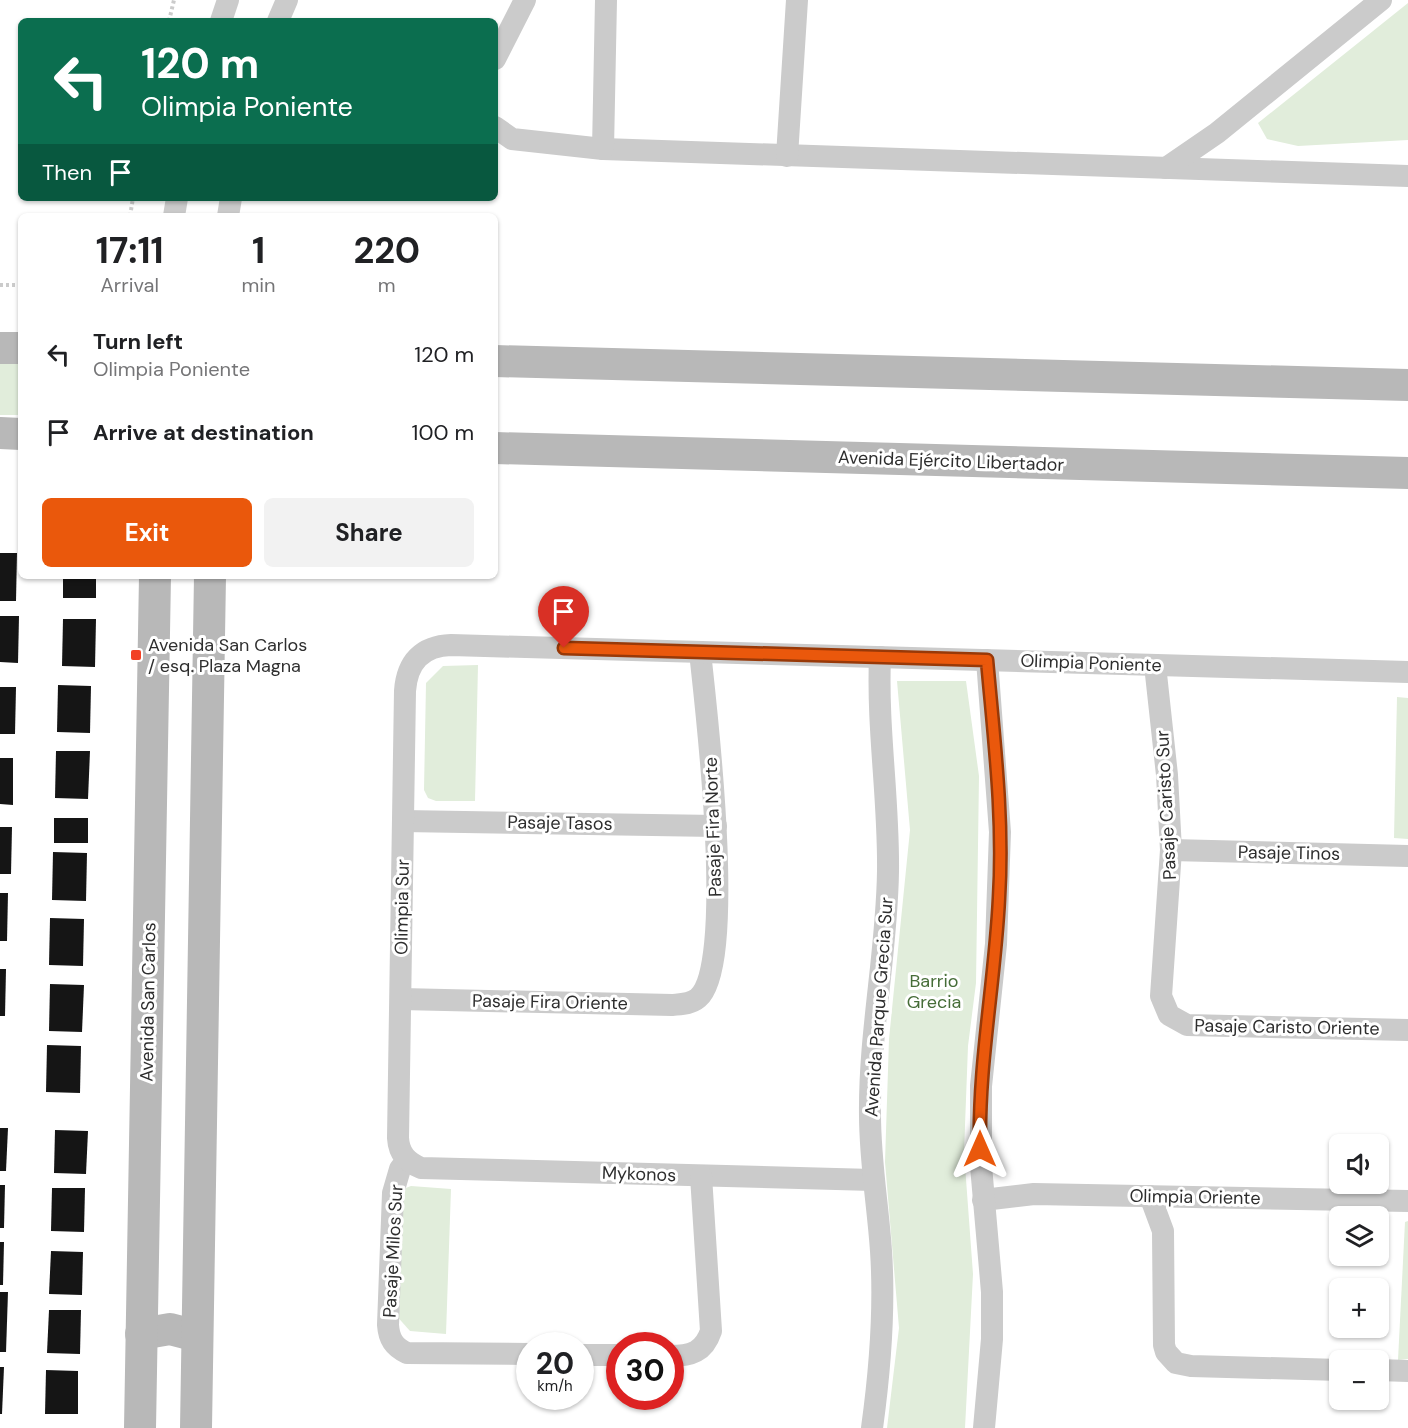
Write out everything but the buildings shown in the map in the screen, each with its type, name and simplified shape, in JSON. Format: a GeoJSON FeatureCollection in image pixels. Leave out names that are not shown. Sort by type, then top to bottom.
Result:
{"type":"FeatureCollection","features":[{"type":"Feature","properties":{"kind":"main road"},"geometry":{"type":"LineString","coordinates":[[0,348],[18,348]]}},
{"type":"Feature","properties":{"kind":"main road"},"geometry":{"type":"LineString","coordinates":[[498,361],[1408,385]]}},
{"type":"Feature","properties":{"kind":"main road"},"geometry":{"type":"LineString","coordinates":[[0,433],[18,434]]}},
{"type":"Feature","properties":{"kind":"main road","name":"Avenida Ejército Libertador"},"geometry":{"type":"LineString","coordinates":[[498,448],[1408,473]]}},
{"type":"Feature","properties":{"kind":"main road","name":"Avenida San Carlos"},"geometry":{"type":"LineString","coordinates":[[140,1428],[155,579]]}},
{"type":"Feature","properties":{"kind":"main road"},"geometry":{"type":"LineString","coordinates":[[196,1428],[210,579]]}},
{"type":"Feature","properties":{"kind":"main road"},"geometry":{"type":"LineString","coordinates":[[141,1334],[170,1329],[197,1336]]}},
{"type":"Feature","properties":{"kind":"street"},"geometry":{"type":"LineString","coordinates":[[222,18],[228,0]]}},
{"type":"Feature","properties":{"kind":"street"},"geometry":{"type":"LineString","coordinates":[[279,18],[287,0]]}},
{"type":"Feature","properties":{"kind":"street"},"geometry":{"type":"LineString","coordinates":[[498,53],[525,0]]}},
{"type":"Feature","properties":{"kind":"street"},"geometry":{"type":"LineString","coordinates":[[603,149],[606,0]]}},
{"type":"Feature","properties":{"kind":"street"},"geometry":{"type":"LineString","coordinates":[[787,156],[797,0]]}},
{"type":"Feature","properties":{"kind":"street"},"geometry":{"type":"LineString","coordinates":[[1166,168],[1217,133],[1381,0]]}},
{"type":"Feature","properties":{"kind":"street"},"geometry":{"type":"LineString","coordinates":[[498,129],[512,139],[603,149],[1408,176]]}},
{"type":"Feature","properties":{"kind":"street","name":"Olimpia Poniente"},"geometry":{"type":"LineString","coordinates":[[418,656],[439,645],[451,645],[1408,672]]}},
{"type":"Feature","properties":{"kind":"street","name":"Pasaje Fira Norte"},"geometry":{"type":"LineString","coordinates":[[698,998],[704,991],[712,964],[717,886],[716,826],[700,652]]}},
{"type":"Feature","properties":{"kind":"street","name":"Olimpia Sur"},"geometry":{"type":"LineString","coordinates":[[407,1160],[399,1146],[398,1138],[406,678],[410,666],[418,656]]}},
{"type":"Feature","properties":{"kind":"street","name":"Avenida Parque Grecia Sur"},"geometry":{"type":"LineString","coordinates":[[872,1428],[879,1365],[882,1291],[881,1252],[873,1180],[871,1062],[888,871],[886,800],[880,723],[880,657]]}},
{"type":"Feature","properties":{"kind":"street"},"geometry":{"type":"LineString","coordinates":[[984,1428],[992,1339],[992,1292],[983,1200],[981,1086],[996,944],[1000,832],[987,660]]}},
{"type":"Feature","properties":{"kind":"street","name":"Pasaje Caristo Sur"},"geometry":{"type":"LineString","coordinates":[[1155,665],[1167,775],[1171,850],[1161,996],[1169,1015]]}},
{"type":"Feature","properties":{"kind":"street","name":"Pasaje Tasos"},"geometry":{"type":"LineString","coordinates":[[403,821],[716,826]]}},
{"type":"Feature","properties":{"kind":"street","name":"Pasaje Tinos"},"geometry":{"type":"LineString","coordinates":[[1171,850],[1408,856]]}},
{"type":"Feature","properties":{"kind":"street","name":"Pasaje Fira Oriente"},"geometry":{"type":"LineString","coordinates":[[400,999],[672,1005],[689,1003],[698,998]]}},
{"type":"Feature","properties":{"kind":"street","name":"Pasaje Caristo Oriente"},"geometry":{"type":"LineString","coordinates":[[1169,1015],[1187,1025],[1408,1030]]}},
{"type":"Feature","properties":{"kind":"street","name":"Mykonos"},"geometry":{"type":"LineString","coordinates":[[407,1160],[422,1168],[873,1180]]}},
{"type":"Feature","properties":{"kind":"street","name":"Pasaje Milos Sur"},"geometry":{"type":"LineString","coordinates":[[407,1160],[400,1169],[393,1193],[388,1325],[394,1344],[407,1353],[516,1354]]}},
{"type":"Feature","properties":{"kind":"street"},"geometry":{"type":"LineString","coordinates":[[684,1356],[703,1347],[711,1331],[701,1211],[701,1176]]}},
{"type":"Feature","properties":{"kind":"street","name":"Olimpia Oriente"},"geometry":{"type":"LineString","coordinates":[[983,1200],[1022,1194],[1408,1201]]}},
{"type":"Feature","properties":{"kind":"street"},"geometry":{"type":"LineString","coordinates":[[1150,1196],[1163,1231],[1164,1338],[1166,1352],[1170,1358],[1176,1363],[1191,1366],[1329,1370]]}},
{"type":"Feature","properties":{"kind":"street"},"geometry":{"type":"LineString","coordinates":[[1389,1370],[1408,1371]]}},
{"type":"Feature","properties":{"kind":"path"},"geometry":{"type":"LineString","coordinates":[[171,18],[174,0]]}},
{"type":"Feature","properties":{"kind":"path"},"geometry":{"type":"LineString","coordinates":[[0,285],[18,285]]}},
{"type":"Feature","properties":{"kind":"green space"},"geometry":{"type":"Polygon","coordinates":[[[1408,3],[1408,140],[1298,146],[1267,139],[1258,123],[1408,3]]]}},
{"type":"Feature","properties":{"kind":"green space"},"geometry":{"type":"Polygon","coordinates":[[[0,363],[18,363],[18,415],[0,415],[0,363]]]}},
{"type":"Feature","properties":{"kind":"green space"},"geometry":{"type":"Polygon","coordinates":[[[478,665],[475,801],[436,801],[428,798],[424,790],[426,683],[443,666],[478,665]]]}},
{"type":"Feature","properties":{"kind":"green space","name":"Barrio Grecia"},"geometry":{"type":"Polygon","coordinates":[[[897,681],[966,681],[979,776],[976,983],[968,1046],[964,1152],[973,1274],[965,1428],[887,1428],[899,1328],[885,1162],[889,1039],[910,830],[897,681]]]}},
{"type":"Feature","properties":{"kind":"green space"},"geometry":{"type":"Polygon","coordinates":[[[1397,697],[1408,698],[1408,839],[1394,838],[1397,697]]]}},
{"type":"Feature","properties":{"kind":"green space"},"geometry":{"type":"Polygon","coordinates":[[[411,1186],[451,1189],[446,1334],[410,1331],[394,1313],[403,1189],[411,1186]]]}},
{"type":"Feature","properties":{"kind":"green space"},"geometry":{"type":"Polygon","coordinates":[[[1408,1221],[1408,1359],[1398,1360],[1405,1222],[1408,1221]]]}},
{"type":"Feature","properties":{"kind":"place","name":"Avenida San Carlos / esq. Plaza Magna"},"geometry":{"type":"Point","coordinates":[136,655]}},
{"type":"Feature","properties":{"kind":"route"},"geometry":{"type":"LineString","coordinates":[[564,648],[987,660],[997,764],[1000,832],[996,944],[984,1041],[980,1149]]}}]}
